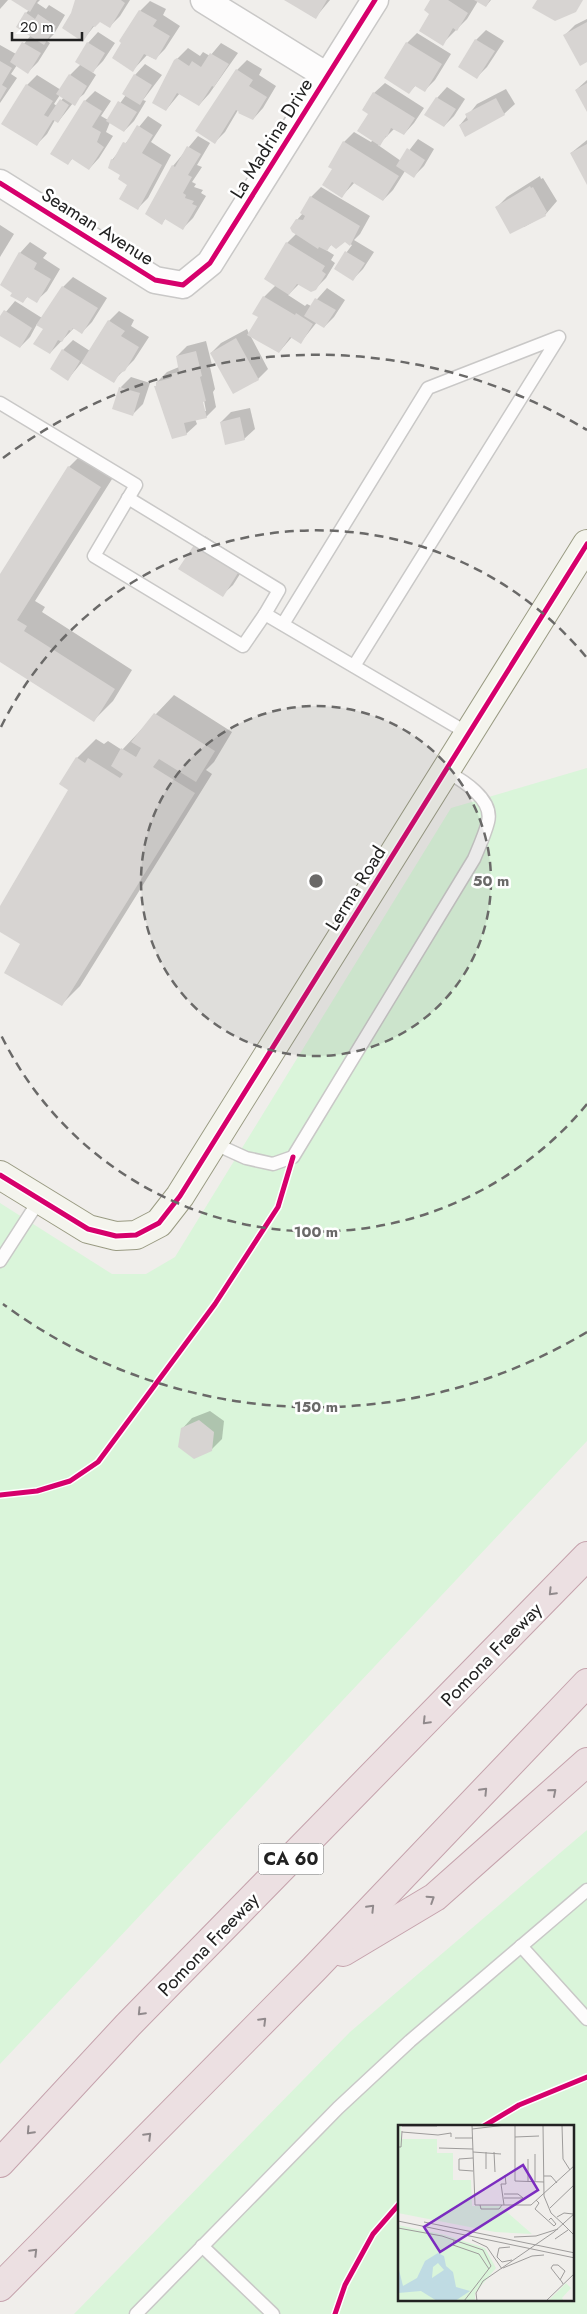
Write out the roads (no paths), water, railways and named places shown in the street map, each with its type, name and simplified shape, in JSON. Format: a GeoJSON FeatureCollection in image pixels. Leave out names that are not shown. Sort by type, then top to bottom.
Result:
{"type":"FeatureCollection","features":[{"type":"Feature","properties":{"kind":"highway","name":"Pomona Freeway"},"geometry":{"type":"LineString","coordinates":[[0,2163],[128,2026],[587,1556]]}},
{"type":"Feature","properties":{"kind":"highway"},"geometry":{"type":"LineString","coordinates":[[0,2287],[314,1969],[587,1683]]}},
{"type":"Feature","properties":{"kind":"highway"},"geometry":{"type":"LineString","coordinates":[[314,1969],[435,1897],[587,1762]]}},
{"type":"Feature","properties":{"kind":"street"},"geometry":{"type":"LineString","coordinates":[[204,0],[327,76]]}},
{"type":"Feature","properties":{"kind":"street","name":"La Madrina Drive"},"geometry":{"type":"LineString","coordinates":[[183,285],[210,263],[375,0]]}},
{"type":"Feature","properties":{"kind":"street","name":"Seaman Avenue"},"geometry":{"type":"LineString","coordinates":[[0,184],[155,280],[183,285]]}},
{"type":"Feature","properties":{"kind":"street","name":"Lerma Road"},"geometry":{"type":"LineString","coordinates":[[40,1199],[88,1229],[116,1236],[136,1236],[159,1223],[180,1196],[587,544]]}},
{"type":"Feature","properties":{"kind":"street"},"geometry":{"type":"LineString","coordinates":[[0,1174],[40,1199]]}},
{"type":"Feature","properties":{"kind":"lane"},"geometry":{"type":"LineString","coordinates":[[283,624],[428,388],[559,337],[354,666]]}},
{"type":"Feature","properties":{"kind":"lane"},"geometry":{"type":"LineString","coordinates":[[0,404],[136,485],[128,498],[94,556],[243,646],[279,590],[128,498]]}},
{"type":"Feature","properties":{"kind":"lane"},"geometry":{"type":"LineString","coordinates":[[265,614],[469,734]]}},
{"type":"Feature","properties":{"kind":"lane"},"geometry":{"type":"LineString","coordinates":[[213,1143],[246,1158],[274,1164],[293,1157],[474,858],[489,820],[484,800],[467,783],[446,771]]}},
{"type":"Feature","properties":{"kind":"lane"},"geometry":{"type":"LineString","coordinates":[[0,1261],[40,1199]]}},
{"type":"Feature","properties":{"kind":"lane"},"geometry":{"type":"LineString","coordinates":[[136,2314],[345,2101],[410,2040],[587,1890]]}},
{"type":"Feature","properties":{"kind":"lane"},"geometry":{"type":"LineString","coordinates":[[521,1946],[587,2019]]}},
{"type":"Feature","properties":{"kind":"lane"},"geometry":{"type":"LineString","coordinates":[[202,2246],[272,2314]]}}]}
